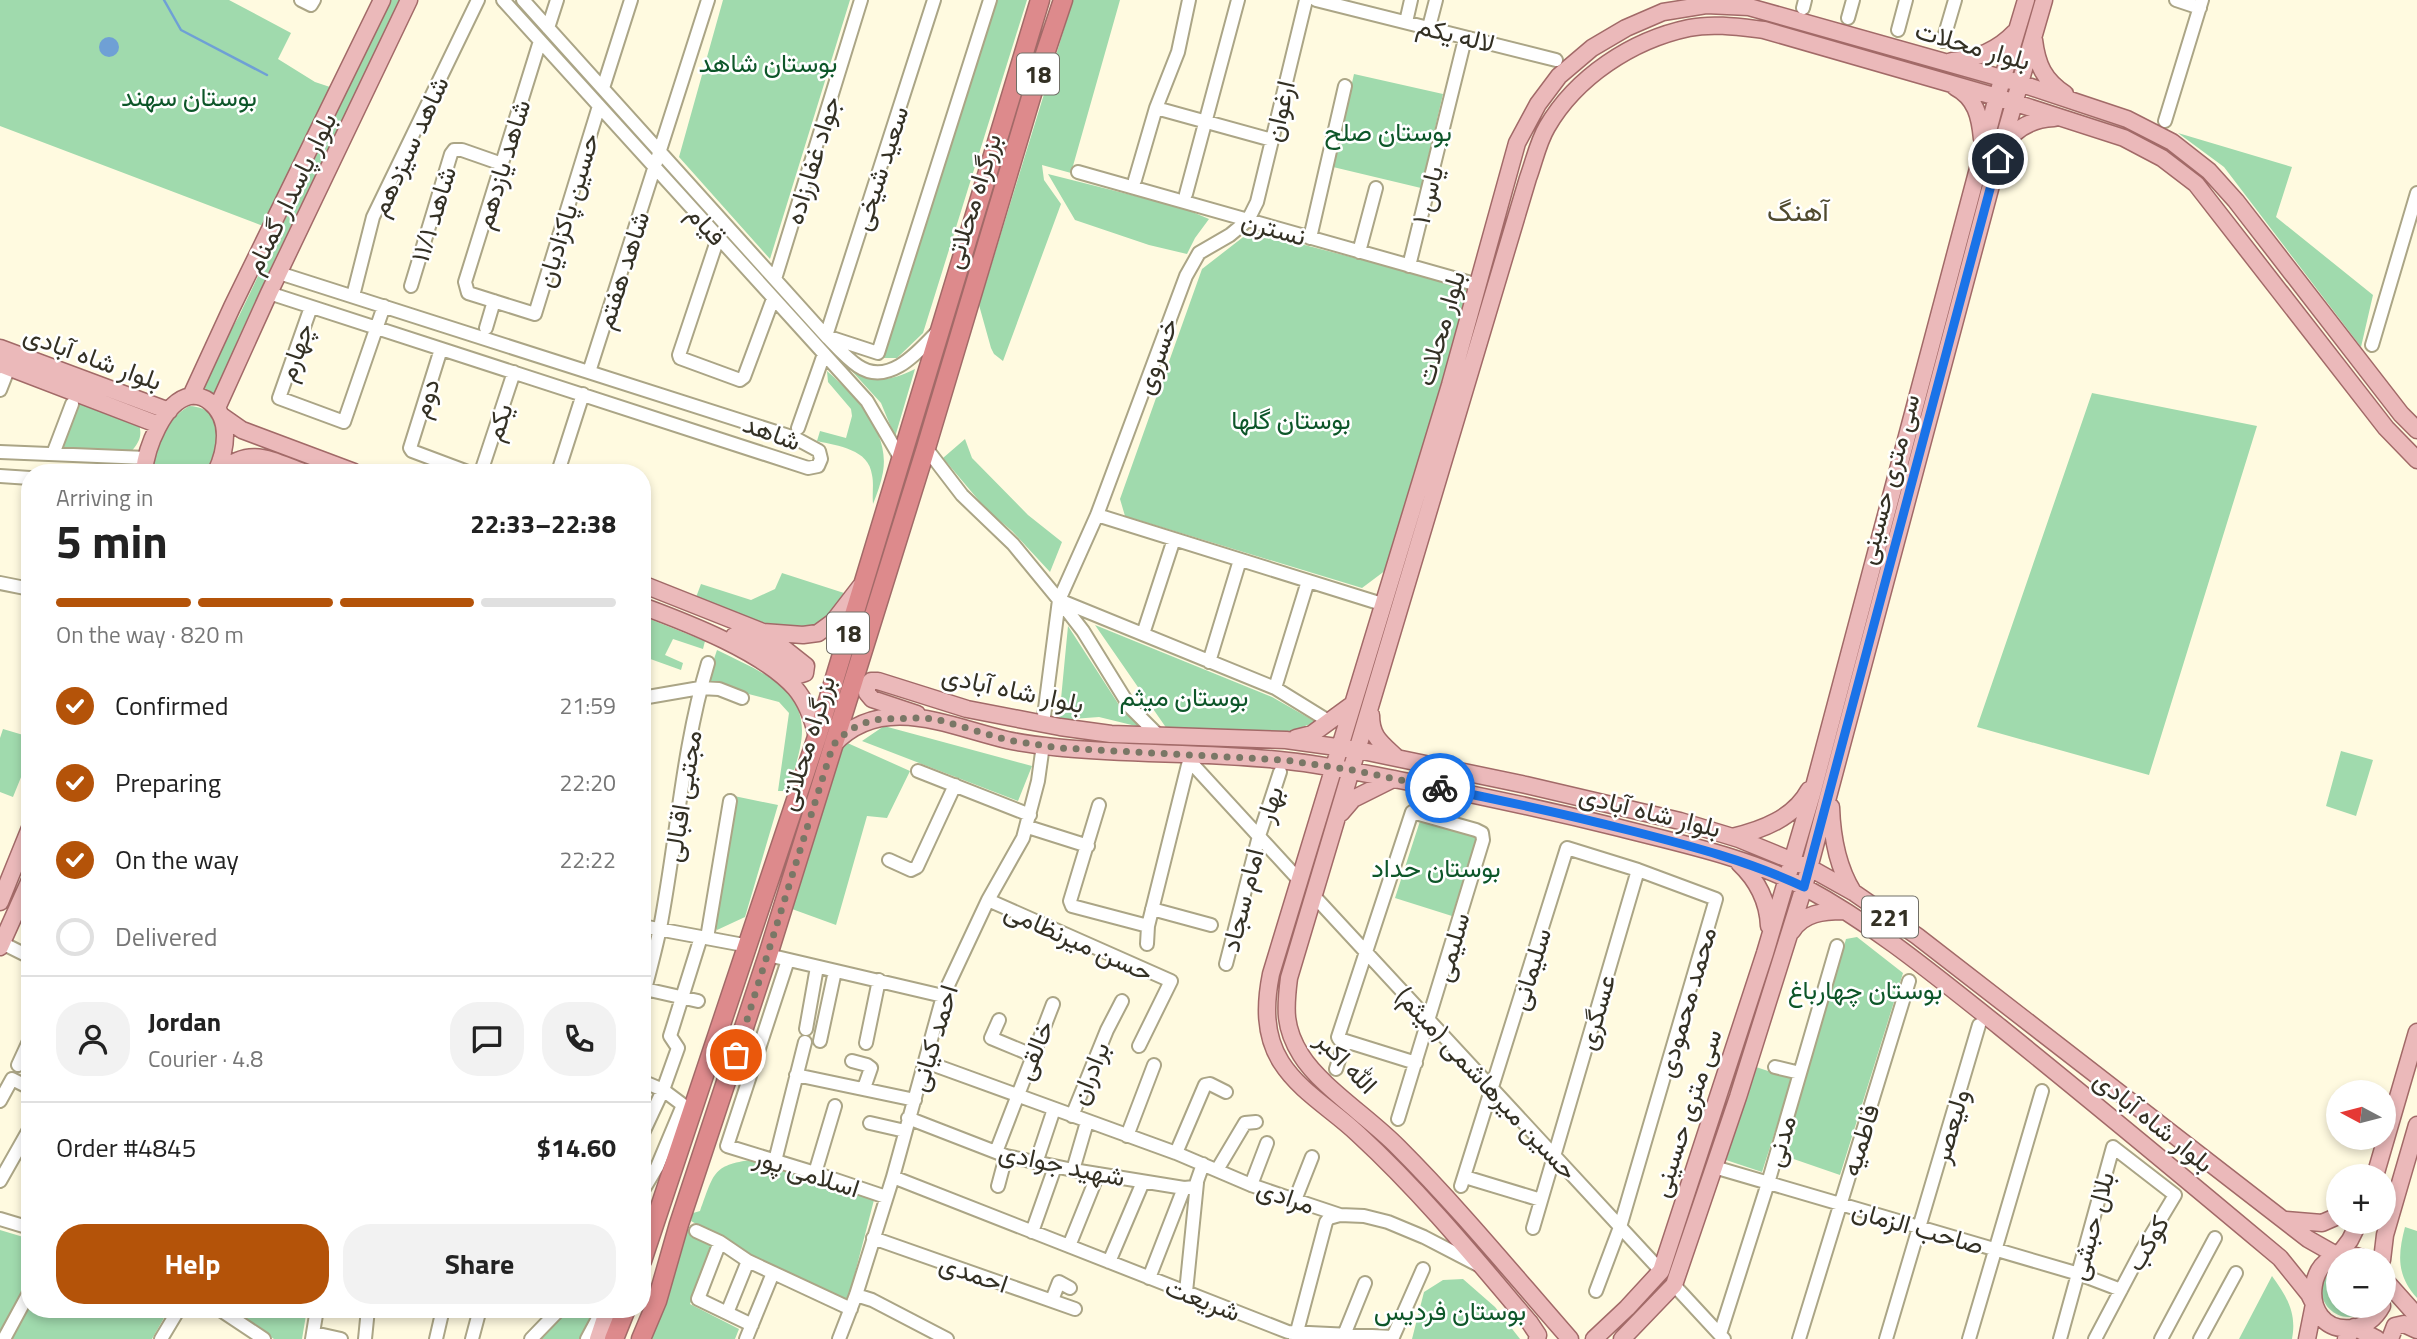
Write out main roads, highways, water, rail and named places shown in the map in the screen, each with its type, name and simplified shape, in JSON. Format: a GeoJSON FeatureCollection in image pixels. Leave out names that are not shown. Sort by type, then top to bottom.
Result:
{"type":"FeatureCollection","features":[{"type":"Feature","properties":{"kind":"highway","name":"بزرگراه محلاتی"},"geometry":{"type":"LineString","coordinates":[[651,1315],[768,955],[864,582],[1040,0]]}},
{"type":"Feature","properties":{"kind":"highway","name":"بزرگراه محلاتی"},"geometry":{"type":"LineString","coordinates":[[651,1234],[749,946],[869,627],[1063,0]]}},
{"type":"Feature","properties":{"kind":"highway"},"geometry":{"type":"LineString","coordinates":[[1016,78],[1020,89],[1026,91],[1035,84]]}},
{"type":"Feature","properties":{"kind":"highway"},"geometry":{"type":"LineString","coordinates":[[997,141],[1008,134],[1013,137],[1015,149]]}},
{"type":"Feature","properties":{"kind":"highway"},"geometry":{"type":"LineString","coordinates":[[650,1339],[657,1301]]}},
{"type":"Feature","properties":{"kind":"highway"},"geometry":{"type":"LineString","coordinates":[[614,1339],[622,1318]]}},
{"type":"Feature","properties":{"kind":"highway","name":"بزرگراه محلاتی"},"geometry":{"type":"LineString","coordinates":[[641,1339],[650,1318]]}},
{"type":"Feature","properties":{"kind":"main road","name":"بلوار پاسدار گمنام"},"geometry":{"type":"LineString","coordinates":[[191,396],[382,0]]}},
{"type":"Feature","properties":{"kind":"main road","name":"بلوار پاسدار گمنام"},"geometry":{"type":"LineString","coordinates":[[219,412],[269,293],[410,0]]}},
{"type":"Feature","properties":{"kind":"main road","name":"سی متری حسینی"},"geometry":{"type":"LineString","coordinates":[[1674,1285],[1810,869],[1990,157],[1997,97],[2026,0]]}},
{"type":"Feature","properties":{"kind":"main road","name":"سی متری حسینی"},"geometry":{"type":"LineString","coordinates":[[1594,1339],[1661,1270],[1793,861],[1990,157],[2014,102],[2044,0]]}},
{"type":"Feature","properties":{"kind":"main road","name":"بلوار محلات"},"geometry":{"type":"LineString","coordinates":[[1340,747],[1450,385],[1517,142],[1538,104],[1559,76],[1592,48],[1626,28],[1663,12],[1706,5],[1749,7],[2019,83],[2127,119],[2172,142],[2209,171],[2236,201],[2400,414],[2417,430]]}},
{"type":"Feature","properties":{"kind":"main road","name":"بلوار محلات"},"geometry":{"type":"LineString","coordinates":[[1357,750],[1528,178],[1546,128],[1569,97],[1595,72],[1624,52],[1657,37],[1689,28],[1726,26],[1763,30],[2014,102],[2124,138],[2162,158],[2196,184],[2386,428],[2417,460]]}},
{"type":"Feature","properties":{"kind":"main road"},"geometry":{"type":"LineString","coordinates":[[1936,60],[1952,61],[1976,57],[2000,45],[2017,30]]}},
{"type":"Feature","properties":{"kind":"main road"},"geometry":{"type":"LineString","coordinates":[[2033,35],[2038,65],[2045,77],[2053,86],[2079,103]]}},
{"type":"Feature","properties":{"kind":"main road"},"geometry":{"type":"LineString","coordinates":[[1947,83],[1963,91],[1976,108],[1990,157],[2026,124],[2052,118],[2067,120]]}},
{"type":"Feature","properties":{"kind":"main road","name":"بلوار شاه آبادی"},"geometry":{"type":"LineString","coordinates":[[0,348],[169,411]]}},
{"type":"Feature","properties":{"kind":"main road","name":"بلوار شاه آبادی"},"geometry":{"type":"LineString","coordinates":[[4,365],[159,425]]}},
{"type":"Feature","properties":{"kind":"main road"},"geometry":{"type":"LineString","coordinates":[[145,464],[159,425],[169,411],[191,396],[204,398],[242,430],[333,464]]}},
{"type":"Feature","properties":{"kind":"main road"},"geometry":{"type":"LineString","coordinates":[[219,412],[225,440],[220,464]]}},
{"type":"Feature","properties":{"kind":"main road"},"geometry":{"type":"LineString","coordinates":[[231,464],[240,458],[255,457],[282,464]]}},
{"type":"Feature","properties":{"kind":"main road"},"geometry":{"type":"LineString","coordinates":[[763,632],[803,635],[818,633],[833,622],[864,582]]}},
{"type":"Feature","properties":{"kind":"main road"},"geometry":{"type":"LineString","coordinates":[[651,588],[763,632],[806,666],[805,673],[799,675],[753,644],[726,632],[691,624],[651,609]]}},
{"type":"Feature","properties":{"kind":"main road"},"geometry":{"type":"LineString","coordinates":[[691,624],[780,673],[797,689],[825,741]]}},
{"type":"Feature","properties":{"kind":"main road"},"geometry":{"type":"LineString","coordinates":[[869,627],[866,666],[878,681]]}},
{"type":"Feature","properties":{"kind":"main road","name":"221"},"geometry":{"type":"LineString","coordinates":[[878,681],[871,681],[867,686],[867,693],[873,699],[936,719]]}},
{"type":"Feature","properties":{"kind":"main road","name":"بلوار شاه آبادی"},"geometry":{"type":"LineString","coordinates":[[878,681],[999,717],[1043,724],[1111,733],[1286,740],[1357,750],[1539,788],[1680,821],[1732,837],[1793,861],[1853,892],[1954,963],[2308,1239],[2326,1249]]}},
{"type":"Feature","properties":{"kind":"main road"},"geometry":{"type":"LineString","coordinates":[[1286,740],[1312,734],[1353,704]]}},
{"type":"Feature","properties":{"kind":"main road"},"geometry":{"type":"LineString","coordinates":[[1371,705],[1371,729],[1397,758]]}},
{"type":"Feature","properties":{"kind":"main road","name":"بلوار شاه آبادی"},"geometry":{"type":"LineString","coordinates":[[825,741],[872,720],[936,719],[1007,740],[1042,745],[1186,758],[1284,760],[1333,767],[1576,817],[1735,859],[1787,879],[1844,911],[1916,960],[2189,1181],[2280,1258],[2326,1320],[2350,1333],[2377,1339]]}},
{"type":"Feature","properties":{"kind":"main road","name":"الله اکبر"},"geometry":{"type":"LineString","coordinates":[[1340,747],[1270,974],[1266,1002],[1269,1033],[1279,1060],[1300,1085],[1358,1134],[1426,1201],[1530,1322],[1539,1338]]}},
{"type":"Feature","properties":{"kind":"main road","name":"الله اکبر"},"geometry":{"type":"LineString","coordinates":[[1357,750],[1289,978],[1285,1009],[1289,1032],[1302,1057],[1325,1082],[1374,1123],[1441,1190],[1569,1339]]}},
{"type":"Feature","properties":{"kind":"main road"},"geometry":{"type":"LineString","coordinates":[[1732,837],[1764,828],[1787,815],[1806,795],[1818,772]]}},
{"type":"Feature","properties":{"kind":"main road"},"geometry":{"type":"LineString","coordinates":[[1337,817],[1353,799],[1393,779]]}},
{"type":"Feature","properties":{"kind":"main road"},"geometry":{"type":"LineString","coordinates":[[1831,788],[1831,818],[1837,856],[1843,876],[1853,892]]}},
{"type":"Feature","properties":{"kind":"main road"},"geometry":{"type":"LineString","coordinates":[[0,902],[21,850]]}},
{"type":"Feature","properties":{"kind":"main road"},"geometry":{"type":"LineString","coordinates":[[1735,859],[1755,882],[1768,910],[1769,926],[1765,953]]}},
{"type":"Feature","properties":{"kind":"main road"},"geometry":{"type":"LineString","coordinates":[[1299,880],[1314,896]]}},
{"type":"Feature","properties":{"kind":"main road"},"geometry":{"type":"LineString","coordinates":[[1,945],[21,900]]}},
{"type":"Feature","properties":{"kind":"main road"},"geometry":{"type":"LineString","coordinates":[[1782,960],[1791,934],[1802,920],[1821,912],[1844,911]]}},
{"type":"Feature","properties":{"kind":"main road"},"geometry":{"type":"LineString","coordinates":[[2396,1105],[2417,1032]]}},
{"type":"Feature","properties":{"kind":"main road"},"geometry":{"type":"LineString","coordinates":[[2396,1144],[2405,1146],[2415,1133]]}},
{"type":"Feature","properties":{"kind":"main road"},"geometry":{"type":"LineString","coordinates":[[2383,1248],[2415,1133]]}},
{"type":"Feature","properties":{"kind":"main road"},"geometry":{"type":"LineString","coordinates":[[2284,1219],[2326,1221]]}},
{"type":"Feature","properties":{"kind":"main road"},"geometry":{"type":"LineString","coordinates":[[651,1228],[655,1222]]}},
{"type":"Feature","properties":{"kind":"main road"},"geometry":{"type":"LineString","coordinates":[[2307,1339],[2314,1304],[2312,1285],[2321,1267],[2326,1264]]}},
{"type":"Feature","properties":{"kind":"main road"},"geometry":{"type":"LineString","coordinates":[[1622,1339],[1674,1285],[1661,1270]]}},
{"type":"Feature","properties":{"kind":"main road"},"geometry":{"type":"LineString","coordinates":[[2396,1294],[2417,1316]]}},
{"type":"Feature","properties":{"kind":"main road"},"geometry":{"type":"LineString","coordinates":[[597,1339],[605,1318]]}},
{"type":"Feature","properties":{"kind":"main road"},"geometry":{"type":"LineString","coordinates":[[2350,1333],[2374,1318]]}},
{"type":"Feature","properties":{"kind":"main road"},"geometry":{"type":"LineString","coordinates":[[2390,1339],[2395,1326],[2404,1324],[2417,1330]]}},
{"type":"Feature","properties":{"kind":"water"},"geometry":{"type":"Polygon","coordinates":[[[105,37],[113,37],[119,47],[113,57],[105,57],[99,51],[99,43],[105,37]]]}},
{"type":"Feature","properties":{"kind":"waterway"},"geometry":{"type":"LineString","coordinates":[[164,0],[181,30],[267,75]]}},
{"type":"Feature","properties":{"kind":"district","name":"آهنگ"},"geometry":{"type":"Point","coordinates":[1798,210]}},
{"type":"Feature","properties":{"kind":"park label","name":"بوستان شاهد"},"geometry":{"type":"Point","coordinates":[768,62]}},
{"type":"Feature","properties":{"kind":"park label","name":"بوستان سهند"},"geometry":{"type":"Point","coordinates":[189,96]}},
{"type":"Feature","properties":{"kind":"park label","name":"بوستان صلح"},"geometry":{"type":"Point","coordinates":[1388,131]}},
{"type":"Feature","properties":{"kind":"park label","name":"بوستان گلها"},"geometry":{"type":"Point","coordinates":[1291,419]}},
{"type":"Feature","properties":{"kind":"park label","name":"بوستان میثم"},"geometry":{"type":"Point","coordinates":[1184,696]}},
{"type":"Feature","properties":{"kind":"park label","name":"بوستان حداد"},"geometry":{"type":"Point","coordinates":[1436,867]}},
{"type":"Feature","properties":{"kind":"park label","name":"بوستان چهارباغ"},"geometry":{"type":"Point","coordinates":[1865,989]}},
{"type":"Feature","properties":{"kind":"park label","name":"بوستان فردیس"},"geometry":{"type":"Point","coordinates":[1450,1310]}}]}
